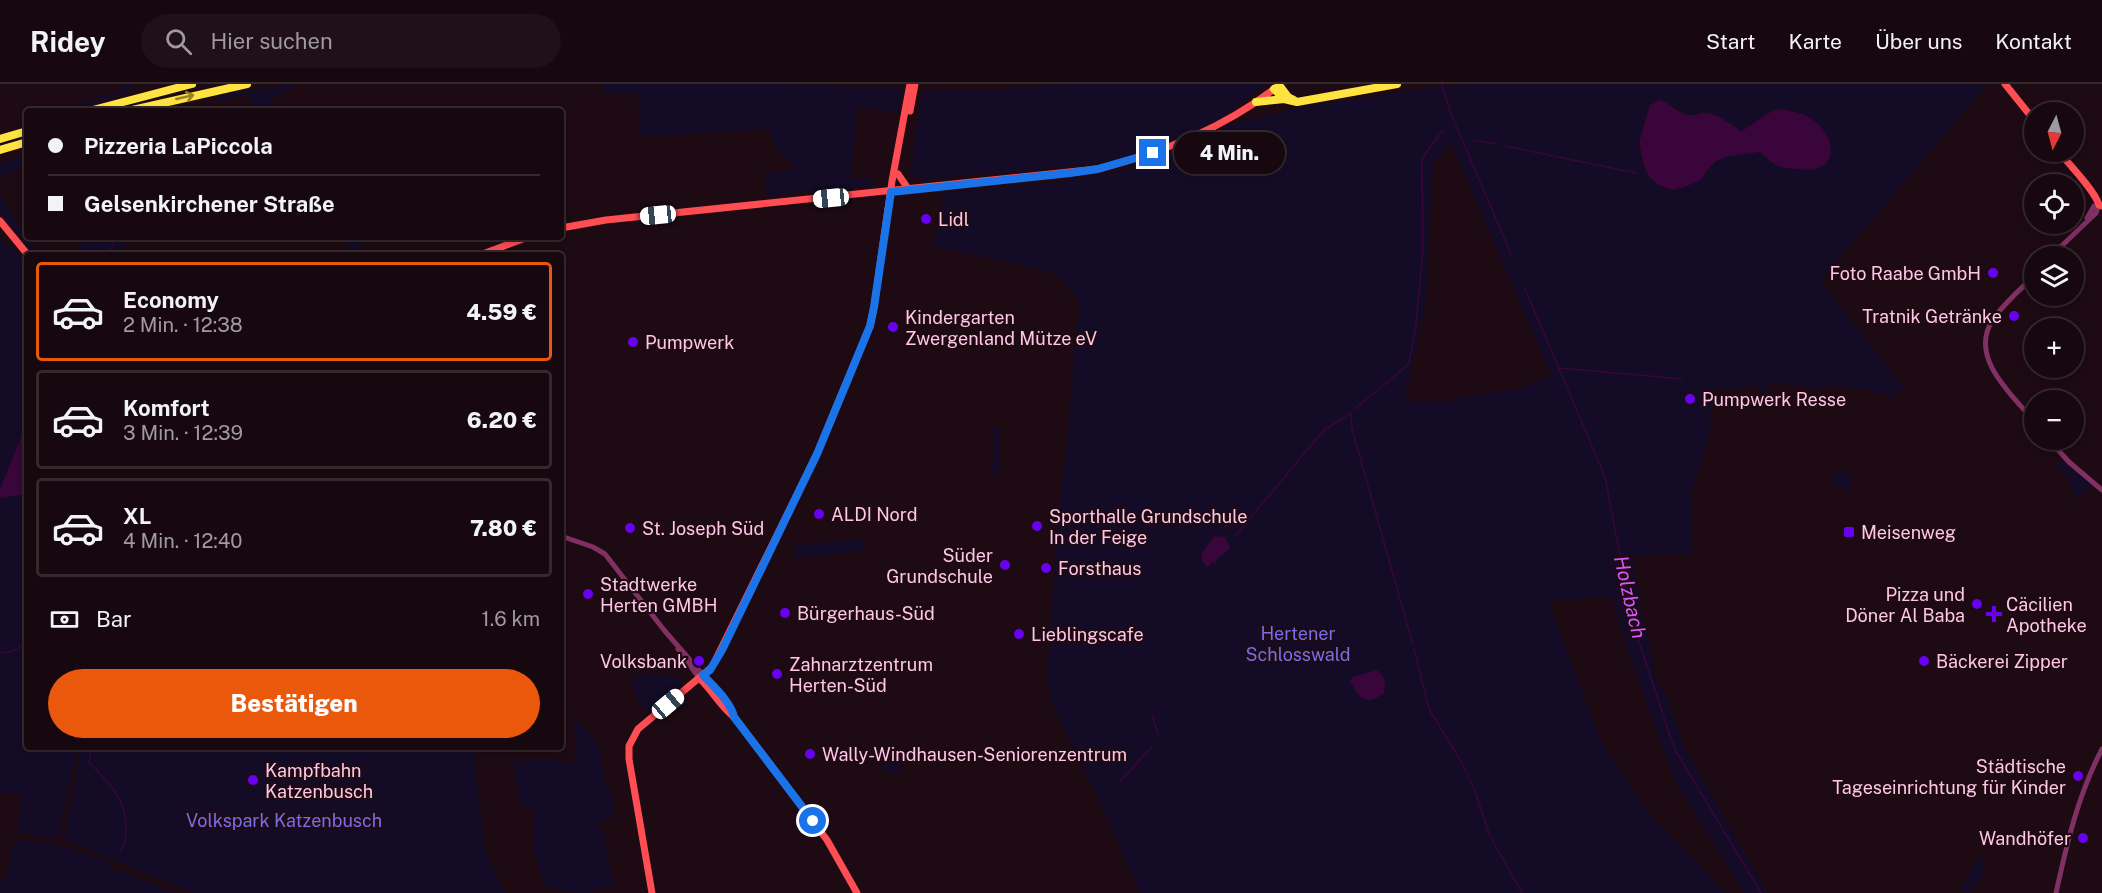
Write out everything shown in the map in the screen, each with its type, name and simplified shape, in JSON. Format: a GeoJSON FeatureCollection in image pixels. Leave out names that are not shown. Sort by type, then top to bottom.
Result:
{"type":"FeatureCollection","features":[{"type":"Feature","properties":{"kind":"highway"},"geometry":{"type":"LineString","coordinates":[[100,108],[192,84]]}},
{"type":"Feature","properties":{"kind":"highway"},"geometry":{"type":"LineString","coordinates":[[141,108],[247,84]]}},
{"type":"Feature","properties":{"kind":"highway"},"geometry":{"type":"LineString","coordinates":[[1256,102],[1284,99],[1292,102],[1301,101],[1397,84]]}},
{"type":"Feature","properties":{"kind":"highway"},"geometry":{"type":"LineString","coordinates":[[1278,86],[1288,97],[1301,101]]}},
{"type":"Feature","properties":{"kind":"highway"},"geometry":{"type":"LineString","coordinates":[[1278,86],[1284,99]]}},
{"type":"Feature","properties":{"kind":"highway"},"geometry":{"type":"LineString","coordinates":[[0,139],[24,132]]}},
{"type":"Feature","properties":{"kind":"highway"},"geometry":{"type":"LineString","coordinates":[[0,150],[24,143]]}},
{"type":"Feature","properties":{"kind":"main road"},"geometry":{"type":"LineString","coordinates":[[652,893],[629,759],[629,746],[638,729],[710,670],[806,478],[870,326],[910,84]]}},
{"type":"Feature","properties":{"kind":"main road"},"geometry":{"type":"LineString","coordinates":[[891,192],[897,182],[915,84]]}},
{"type":"Feature","properties":{"kind":"main road"},"geometry":{"type":"LineString","coordinates":[[2004,84],[2024,108]]}},
{"type":"Feature","properties":{"kind":"main road"},"geometry":{"type":"LineString","coordinates":[[564,227],[600,221],[1070,173],[1116,164],[1187,141],[1225,122],[1278,86]]}},
{"type":"Feature","properties":{"kind":"main road"},"geometry":{"type":"LineString","coordinates":[[2067,162],[2088,187],[2099,207]]}},
{"type":"Feature","properties":{"kind":"main road"},"geometry":{"type":"LineString","coordinates":[[898,174],[909,190]]}},
{"type":"Feature","properties":{"kind":"main road"},"geometry":{"type":"LineString","coordinates":[[0,221],[26,252]]}},
{"type":"Feature","properties":{"kind":"main road"},"geometry":{"type":"LineString","coordinates":[[488,252],[520,240]]}},
{"type":"Feature","properties":{"kind":"main road"},"geometry":{"type":"LineString","coordinates":[[701,677],[733,712],[734,717],[827,840],[857,893]]}},
{"type":"Feature","properties":{"kind":"street"},"geometry":{"type":"LineString","coordinates":[[2061,246],[2099,207]]}},
{"type":"Feature","properties":{"kind":"street"},"geometry":{"type":"LineString","coordinates":[[2024,287],[1992,321],[1986,348],[1993,370],[2024,409]]}},
{"type":"Feature","properties":{"kind":"street"},"geometry":{"type":"LineString","coordinates":[[2059,450],[2102,490]]}},
{"type":"Feature","properties":{"kind":"street"},"geometry":{"type":"LineString","coordinates":[[564,537],[593,547],[605,554],[701,677]]}},
{"type":"Feature","properties":{"kind":"street"},"geometry":{"type":"LineString","coordinates":[[2056,893],[2081,795],[2102,749]]}},
{"type":"Feature","properties":{"kind":"green space"},"geometry":{"type":"Polygon","coordinates":[[[122,84],[131,84],[129,92],[78,108],[62,108],[122,90],[122,84]]]}},
{"type":"Feature","properties":{"kind":"green space"},"geometry":{"type":"Polygon","coordinates":[[[290,84],[297,85],[274,97],[270,107],[267,108],[264,106],[264,108],[255,108],[251,103],[250,95],[232,97],[221,102],[218,100],[220,96],[290,84]]]}},
{"type":"Feature","properties":{"kind":"green space"},"geometry":{"type":"Polygon","coordinates":[[[604,84],[784,84],[902,89],[898,112],[857,107],[851,178],[873,179],[875,185],[766,196],[765,173],[797,169],[776,146],[770,129],[639,137],[641,104],[637,94],[603,93],[604,84]]]}},
{"type":"Feature","properties":{"kind":"green space"},"geometry":{"type":"Polygon","coordinates":[[[1071,84],[1266,84],[1217,121],[1153,149],[1108,161],[930,179],[911,177],[922,91],[1003,89],[1071,84]]]}},
{"type":"Feature","properties":{"kind":"green space","name":"Hertener Schlosswald"},"geometry":{"type":"Polygon","coordinates":[[[1464,84],[1988,84],[1820,281],[1904,388],[1891,401],[1887,395],[1871,392],[1871,390],[1828,385],[1827,389],[1770,382],[1769,392],[1760,391],[1760,387],[1745,386],[1744,390],[1715,388],[1709,434],[1692,491],[1691,554],[1632,555],[1656,680],[1668,699],[1684,747],[1768,893],[1745,893],[1675,782],[1623,637],[1612,597],[1548,601],[1601,741],[1649,813],[1726,893],[1140,893],[1105,813],[1051,701],[1047,679],[1059,505],[1068,436],[1076,328],[1081,305],[1073,292],[1053,272],[933,246],[944,192],[1057,183],[1122,171],[1196,142],[1226,125],[1307,106],[1450,85],[1451,118],[1452,86],[1464,84]],[[1669,104],[1647,118],[1640,141],[1641,157],[1647,173],[1652,180],[1665,189],[1679,189],[1695,183],[1723,158],[1736,155],[1760,152],[1778,166],[1779,109],[1741,131],[1717,116],[1706,112],[1695,116],[1682,113],[1669,104]],[[1451,143],[1433,163],[1426,302],[1404,402],[1451,401],[1460,397],[1506,391],[1521,388],[1551,375],[1451,143]]]}},
{"type":"Feature","properties":{"kind":"green space"},"geometry":{"type":"Polygon","coordinates":[[[24,155],[24,167],[0,177],[0,163],[24,155]]]}},
{"type":"Feature","properties":{"kind":"green space"},"geometry":{"type":"Polygon","coordinates":[[[0,194],[24,233],[24,240],[29,240],[36,252],[33,252],[0,212],[0,194]]]}},
{"type":"Feature","properties":{"kind":"green space"},"geometry":{"type":"Polygon","coordinates":[[[0,240],[8,248],[16,250],[24,260],[24,750],[76,750],[58,839],[17,832],[22,795],[0,793],[0,240]]]}},
{"type":"Feature","properties":{"kind":"green space"},"geometry":{"type":"Polygon","coordinates":[[[83,240],[126,240],[122,252],[77,252],[83,240]]]}},
{"type":"Feature","properties":{"kind":"green space"},"geometry":{"type":"Polygon","coordinates":[[[346,240],[360,240],[362,252],[348,252],[346,240]]]}},
{"type":"Feature","properties":{"kind":"green space"},"geometry":{"type":"Polygon","coordinates":[[[992,428],[1000,428],[998,476],[991,474],[994,450],[992,428]]]}},
{"type":"Feature","properties":{"kind":"green space"},"geometry":{"type":"Polygon","coordinates":[[[2062,459],[2091,486],[2075,499],[2072,497],[2077,496],[2068,485],[2071,482],[2059,468],[2056,470],[2054,468],[2062,459]]]}},
{"type":"Feature","properties":{"kind":"green space"},"geometry":{"type":"Polygon","coordinates":[[[1833,471],[1847,471],[1853,477],[1849,491],[1838,487],[1832,481],[1833,471]]]}},
{"type":"Feature","properties":{"kind":"green space"},"geometry":{"type":"Polygon","coordinates":[[[863,539],[864,551],[791,559],[795,557],[794,545],[863,539]]]}},
{"type":"Feature","properties":{"kind":"green space"},"geometry":{"type":"Polygon","coordinates":[[[647,674],[681,678],[673,694],[647,712],[636,699],[632,675],[647,674]]]}},
{"type":"Feature","properties":{"kind":"green space"},"geometry":{"type":"Polygon","coordinates":[[[574,716],[597,743],[607,790],[611,790],[615,817],[599,820],[597,824],[600,831],[604,831],[611,874],[617,883],[587,893],[576,893],[545,886],[533,849],[534,807],[521,805],[512,761],[546,760],[576,764],[574,716]]]}},
{"type":"Feature","properties":{"kind":"green space","name":"Volkspark Katzenbusch"},"geometry":{"type":"Polygon","coordinates":[[[80,750],[473,750],[485,851],[505,893],[194,893],[64,840],[80,750]]]}},
{"type":"Feature","properties":{"kind":"green space"},"geometry":{"type":"Polygon","coordinates":[[[900,755],[901,772],[883,773],[883,756],[900,755]]]}},
{"type":"Feature","properties":{"kind":"green space"},"geometry":{"type":"Polygon","coordinates":[[[16,839],[64,846],[111,863],[112,873],[118,870],[174,893],[0,893],[0,878],[6,879],[12,847],[16,839]]]}},
{"type":"Feature","properties":{"kind":"green space"},"geometry":{"type":"Polygon","coordinates":[[[1981,854],[1984,873],[1970,893],[1959,891],[1981,854]]]}},
{"type":"Feature","properties":{"kind":"shaded area"},"geometry":{"type":"Polygon","coordinates":[[[1660,100],[1686,114],[1715,115],[1741,131],[1772,112],[1781,109],[1795,112],[1809,117],[1820,125],[1831,147],[1830,157],[1824,165],[1813,169],[1797,169],[1773,164],[1760,152],[1725,157],[1715,162],[1699,181],[1672,190],[1659,185],[1649,177],[1639,143],[1650,105],[1660,100]]]}},
{"type":"Feature","properties":{"kind":"shaded area"},"geometry":{"type":"Polygon","coordinates":[[[24,430],[24,494],[0,498],[0,489],[24,430]]]}},
{"type":"Feature","properties":{"kind":"shaded area"},"geometry":{"type":"Polygon","coordinates":[[[1214,536],[1225,537],[1229,549],[1208,567],[1202,561],[1202,554],[1214,536]]]}},
{"type":"Feature","properties":{"kind":"shaded area"},"geometry":{"type":"Polygon","coordinates":[[[1377,670],[1384,680],[1384,693],[1372,700],[1364,699],[1350,681],[1353,677],[1377,670]]]}},
{"type":"Feature","properties":{"kind":"waterway","name":"Holzbach"},"geometry":{"type":"LineString","coordinates":[[1442,84],[1450,112],[1511,254]]}},
{"type":"Feature","properties":{"kind":"waterway"},"geometry":{"type":"LineString","coordinates":[[1354,409],[1409,363],[1416,325],[1423,247],[1422,159],[1443,131]]}},
{"type":"Feature","properties":{"kind":"waterway"},"geometry":{"type":"LineString","coordinates":[[1474,140],[1496,144]]}},
{"type":"Feature","properties":{"kind":"waterway"},"geometry":{"type":"LineString","coordinates":[[1505,146],[1636,173]]}},
{"type":"Feature","properties":{"kind":"waterway"},"geometry":{"type":"LineString","coordinates":[[110,252],[116,240]]}},
{"type":"Feature","properties":{"kind":"waterway","name":"Holzbach"},"geometry":{"type":"LineString","coordinates":[[1525,289],[1605,477],[1633,624],[1675,750],[1761,893]]}},
{"type":"Feature","properties":{"kind":"waterway"},"geometry":{"type":"LineString","coordinates":[[1560,368],[1682,379]]}},
{"type":"Feature","properties":{"kind":"waterway"},"geometry":{"type":"LineString","coordinates":[[1351,412],[1352,429],[1413,645]]}},
{"type":"Feature","properties":{"kind":"waterway"},"geometry":{"type":"LineString","coordinates":[[1236,535],[1324,430],[1349,414]]}},
{"type":"Feature","properties":{"kind":"waterway"},"geometry":{"type":"LineString","coordinates":[[0,653],[13,651],[24,642]]}},
{"type":"Feature","properties":{"kind":"waterway"},"geometry":{"type":"LineString","coordinates":[[1414,649],[1429,709],[1462,763],[1475,791],[1490,836],[1522,893]]}},
{"type":"Feature","properties":{"kind":"waterway"},"geometry":{"type":"LineString","coordinates":[[1152,714],[1158,735]]}},
{"type":"Feature","properties":{"kind":"waterway"},"geometry":{"type":"LineString","coordinates":[[1120,781],[1152,747]]}},
{"type":"Feature","properties":{"kind":"waterway"},"geometry":{"type":"LineString","coordinates":[[91,750],[89,762],[115,792],[123,808],[126,837],[120,850]]}},
{"type":"Feature","properties":{"kind":"place","name":"Lidl"},"geometry":{"type":"Point","coordinates":[926,219]}},
{"type":"Feature","properties":{"kind":"place","name":"Foto Raabe GmbH"},"geometry":{"type":"Point","coordinates":[1993,273]}},
{"type":"Feature","properties":{"kind":"place","name":"Tratnik Getränke"},"geometry":{"type":"Point","coordinates":[2014,316]}},
{"type":"Feature","properties":{"kind":"place","name":"Kindergarten Zwergenland Mütze eV"},"geometry":{"type":"Point","coordinates":[893,327]}},
{"type":"Feature","properties":{"kind":"place","name":"Pumpwerk"},"geometry":{"type":"Point","coordinates":[633,342]}},
{"type":"Feature","properties":{"kind":"place","name":"Pumpwerk Resse"},"geometry":{"type":"Point","coordinates":[1690,399]}},
{"type":"Feature","properties":{"kind":"place","name":"ALDI Nord"},"geometry":{"type":"Point","coordinates":[819,514]}},
{"type":"Feature","properties":{"kind":"place","name":"Sporthalle Grundschule In der Feige"},"geometry":{"type":"Point","coordinates":[1037,526]}},
{"type":"Feature","properties":{"kind":"place","name":"St. Joseph Süd"},"geometry":{"type":"Point","coordinates":[630,528]}},
{"type":"Feature","properties":{"kind":"place","name":"Meisenweg"},"geometry":{"type":"Point","coordinates":[1849,532]}},
{"type":"Feature","properties":{"kind":"place","name":"Süder Grundschule"},"geometry":{"type":"Point","coordinates":[1005,565]}},
{"type":"Feature","properties":{"kind":"place","name":"Forsthaus"},"geometry":{"type":"Point","coordinates":[1046,568]}},
{"type":"Feature","properties":{"kind":"place","name":"Stadtwerke Herten GMBH"},"geometry":{"type":"Point","coordinates":[588,594]}},
{"type":"Feature","properties":{"kind":"place","name":"Pizza und Döner Al Baba"},"geometry":{"type":"Point","coordinates":[1977,604]}},
{"type":"Feature","properties":{"kind":"place","name":"Bürgerhaus-Süd"},"geometry":{"type":"Point","coordinates":[785,613]}},
{"type":"Feature","properties":{"kind":"place","name":"Cäcilien Apotheke"},"geometry":{"type":"Point","coordinates":[1994,614]}},
{"type":"Feature","properties":{"kind":"place","name":"Lieblingscafe"},"geometry":{"type":"Point","coordinates":[1019,634]}},
{"type":"Feature","properties":{"kind":"place","name":"Volksbank"},"geometry":{"type":"Point","coordinates":[699,661]}},
{"type":"Feature","properties":{"kind":"place","name":"Bäckerei Zipper"},"geometry":{"type":"Point","coordinates":[1924,661]}},
{"type":"Feature","properties":{"kind":"place","name":"Zahnarztzentrum Herten-Süd"},"geometry":{"type":"Point","coordinates":[777,674]}},
{"type":"Feature","properties":{"kind":"place","name":"Wally-Windhausen-Seniorenzentrum"},"geometry":{"type":"Point","coordinates":[810,754]}},
{"type":"Feature","properties":{"kind":"place","name":"Städtische Tageseinrichtung für Kinder"},"geometry":{"type":"Point","coordinates":[2078,776]}},
{"type":"Feature","properties":{"kind":"place","name":"Kampfbahn Katzenbusch"},"geometry":{"type":"Point","coordinates":[253,780]}},
{"type":"Feature","properties":{"kind":"place","name":"Wandhöfer"},"geometry":{"type":"Point","coordinates":[2083,838]}},
{"type":"Feature","properties":{"kind":"route"},"geometry":{"type":"LineString","coordinates":[[813,821],[734,717],[733,712],[719,693],[703,675],[710,670],[722,650],[737,615],[803,484],[870,326],[891,192],[1098,169],[1153,153]]}}]}
